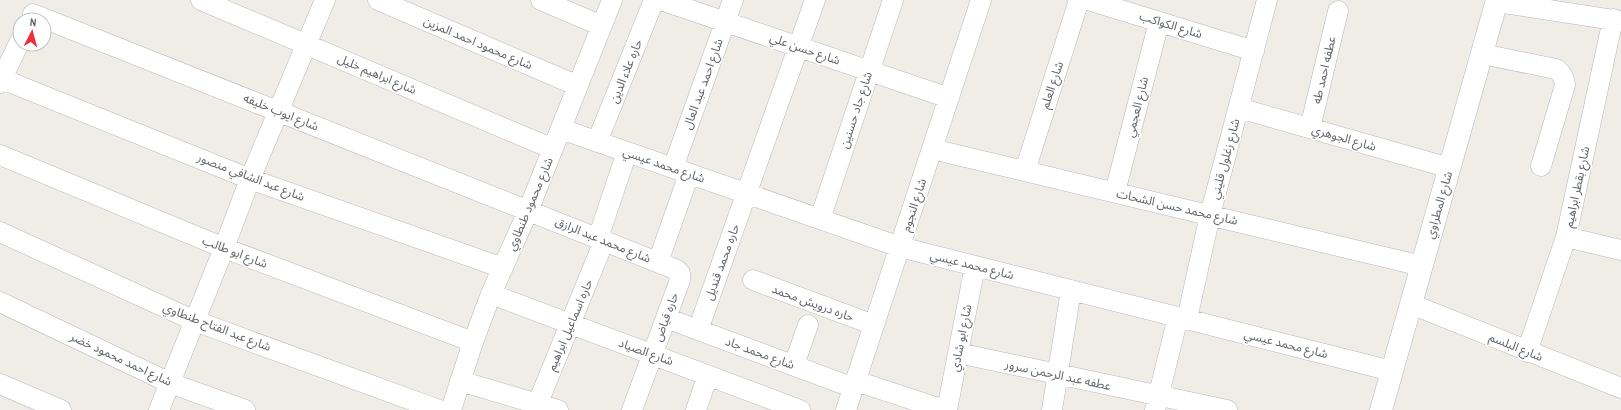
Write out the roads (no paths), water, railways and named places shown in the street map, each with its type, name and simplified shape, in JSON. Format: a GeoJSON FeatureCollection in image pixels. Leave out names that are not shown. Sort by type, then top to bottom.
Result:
{"type":"FeatureCollection","features":[{"type":"Feature","properties":{"kind":"street","name":"شارع ابراهيم خليل"},"geometry":{"type":"LineString","coordinates":[[201,0],[553,149]]}},
{"type":"Feature","properties":{"kind":"street"},"geometry":{"type":"LineString","coordinates":[[159,410],[250,179],[280,112],[325,0]]}},
{"type":"Feature","properties":{"kind":"street","name":"شارع محمود احمد المزين"},"geometry":{"type":"LineString","coordinates":[[378,0],[578,86]]}},
{"type":"Feature","properties":{"kind":"street"},"geometry":{"type":"LineString","coordinates":[[541,0],[602,26]]}},
{"type":"Feature","properties":{"kind":"street","name":"شارع محمود طنطاوي"},"geometry":{"type":"LineString","coordinates":[[451,410],[473,342],[491,294],[528,211],[612,0]]}},
{"type":"Feature","properties":{"kind":"street","name":"حاره علاء الدين"},"geometry":{"type":"LineString","coordinates":[[598,142],[654,0]]}},
{"type":"Feature","properties":{"kind":"street","name":"شارع حسن علي"},"geometry":{"type":"LineString","coordinates":[[661,0],[949,98]]}},
{"type":"Feature","properties":{"kind":"street","name":"شارع احمد عبد العال"},"geometry":{"type":"LineString","coordinates":[[658,262],[681,171],[725,22],[733,0]]}},
{"type":"Feature","properties":{"kind":"street","name":"حاره محمد قنديل"},"geometry":{"type":"LineString","coordinates":[[698,330],[815,0]]}},
{"type":"Feature","properties":{"kind":"street","name":"شارع جاد حسنين"},"geometry":{"type":"LineString","coordinates":[[820,220],[893,0]]}},
{"type":"Feature","properties":{"kind":"street","name":"شارع النجوم"},"geometry":{"type":"LineString","coordinates":[[846,410],[981,0]]}},
{"type":"Feature","properties":{"kind":"street","name":"شارع العلم"},"geometry":{"type":"LineString","coordinates":[[1025,171],[1079,0]]}},
{"type":"Feature","properties":{"kind":"street","name":"شارع الكواكب"},"geometry":{"type":"LineString","coordinates":[[1088,0],[1254,51]]}},
{"type":"Feature","properties":{"kind":"street","name":"شارع زغلول قليني"},"geometry":{"type":"LineString","coordinates":[[1157,403],[1182,318],[1267,0]]}},
{"type":"Feature","properties":{"kind":"street"},"geometry":{"type":"LineString","coordinates":[[1497,1],[1617,20]]}},
{"type":"Feature","properties":{"kind":"street","name":"شارع المطراوي"},"geometry":{"type":"LineString","coordinates":[[1381,410],[1497,1]]}},
{"type":"Feature","properties":{"kind":"street","name":"شارع ايوب خليفه"},"geometry":{"type":"LineString","coordinates":[[34,8],[280,112],[528,211]]}},
{"type":"Feature","properties":{"kind":"street","name":"عطفه احمد طه"},"geometry":{"type":"LineString","coordinates":[[1310,128],[1338,11]]}},
{"type":"Feature","properties":{"kind":"street","name":"شارع بقطر ابراهيم"},"geometry":{"type":"LineString","coordinates":[[1527,352],[1566,237],[1617,20]]}},
{"type":"Feature","properties":{"kind":"street","name":"شارع العجمي"},"geometry":{"type":"LineString","coordinates":[[1115,192],[1159,22]]}},
{"type":"Feature","properties":{"kind":"street"},"geometry":{"type":"LineString","coordinates":[[1,81],[15,52]]}},
{"type":"Feature","properties":{"kind":"street"},"geometry":{"type":"LineString","coordinates":[[1482,54],[1556,69],[1562,73],[1565,85],[1541,166]]}},
{"type":"Feature","properties":{"kind":"street","name":"شارع عبد الشافي منصور"},"geometry":{"type":"LineString","coordinates":[[1,81],[250,179],[503,268]]}},
{"type":"Feature","properties":{"kind":"street","name":"شارع الجوهري"},"geometry":{"type":"LineString","coordinates":[[1239,108],[1450,168]]}},
{"type":"Feature","properties":{"kind":"street","name":"شارع محمد عيسي"},"geometry":{"type":"LineString","coordinates":[[561,129],[900,247],[1392,371]]}},
{"type":"Feature","properties":{"kind":"street","name":"شارع محمد حسن الشحات"},"geometry":{"type":"LineString","coordinates":[[932,149],[1422,266]]}},
{"type":"Feature","properties":{"kind":"street","name":"حاره اسماعيل ابراهيم"},"geometry":{"type":"LineString","coordinates":[[536,407],[571,324],[601,240],[627,152]]}},
{"type":"Feature","properties":{"kind":"street","name":"شارع ابو طالب"},"geometry":{"type":"LineString","coordinates":[[0,155],[224,248],[473,342]]}},
{"type":"Feature","properties":{"kind":"street","name":"شارع محمد عبد الرازق"},"geometry":{"type":"LineString","coordinates":[[528,211],[677,270]]}},
{"type":"Feature","properties":{"kind":"street","name":"شارع عبد الفتاح طنطاوي"},"geometry":{"type":"LineString","coordinates":[[0,232],[195,321],[439,410]]}},
{"type":"Feature","properties":{"kind":"street"},"geometry":{"type":"LineString","coordinates":[[1566,237],[1621,250]]}},
{"type":"Feature","properties":{"kind":"street","name":"شارع ابو شادي"},"geometry":{"type":"LineString","coordinates":[[946,410],[975,266]]}},
{"type":"Feature","properties":{"kind":"street","name":"حاره فياض"},"geometry":{"type":"LineString","coordinates":[[632,410],[680,280],[680,273],[677,270]]}},
{"type":"Feature","properties":{"kind":"street","name":"حاره درويش محمد"},"geometry":{"type":"LineString","coordinates":[[753,280],[874,325]]}},
{"type":"Feature","properties":{"kind":"street"},"geometry":{"type":"LineString","coordinates":[[1052,410],[1071,290]]}},
{"type":"Feature","properties":{"kind":"street","name":"شارع الصياد"},"geometry":{"type":"LineString","coordinates":[[491,294],[800,410]]}},
{"type":"Feature","properties":{"kind":"street","name":"شارع احمد محمود خضر"},"geometry":{"type":"LineString","coordinates":[[0,302],[170,383],[245,410]]}},
{"type":"Feature","properties":{"kind":"street","name":"شارع البلسم"},"geometry":{"type":"LineString","coordinates":[[1411,304],[1527,352],[1621,388]]}},
{"type":"Feature","properties":{"kind":"street","name":"شارع محمد جاد"},"geometry":{"type":"LineString","coordinates":[[666,318],[794,365],[946,410]]}},
{"type":"Feature","properties":{"kind":"street"},"geometry":{"type":"LineString","coordinates":[[794,365],[808,325]]}},
{"type":"Feature","properties":{"kind":"street","name":"عطفه عبد الرحمن سرور"},"geometry":{"type":"LineString","coordinates":[[958,353],[1058,375],[1157,403],[1228,410]]}},
{"type":"Feature","properties":{"kind":"street"},"geometry":{"type":"LineString","coordinates":[[696,410],[708,375]]}},
{"type":"Feature","properties":{"kind":"street"},"geometry":{"type":"LineString","coordinates":[[460,381],[536,407],[558,410]]}},
{"type":"Feature","properties":{"kind":"street"},"geometry":{"type":"LineString","coordinates":[[0,384],[61,410]]}}]}
